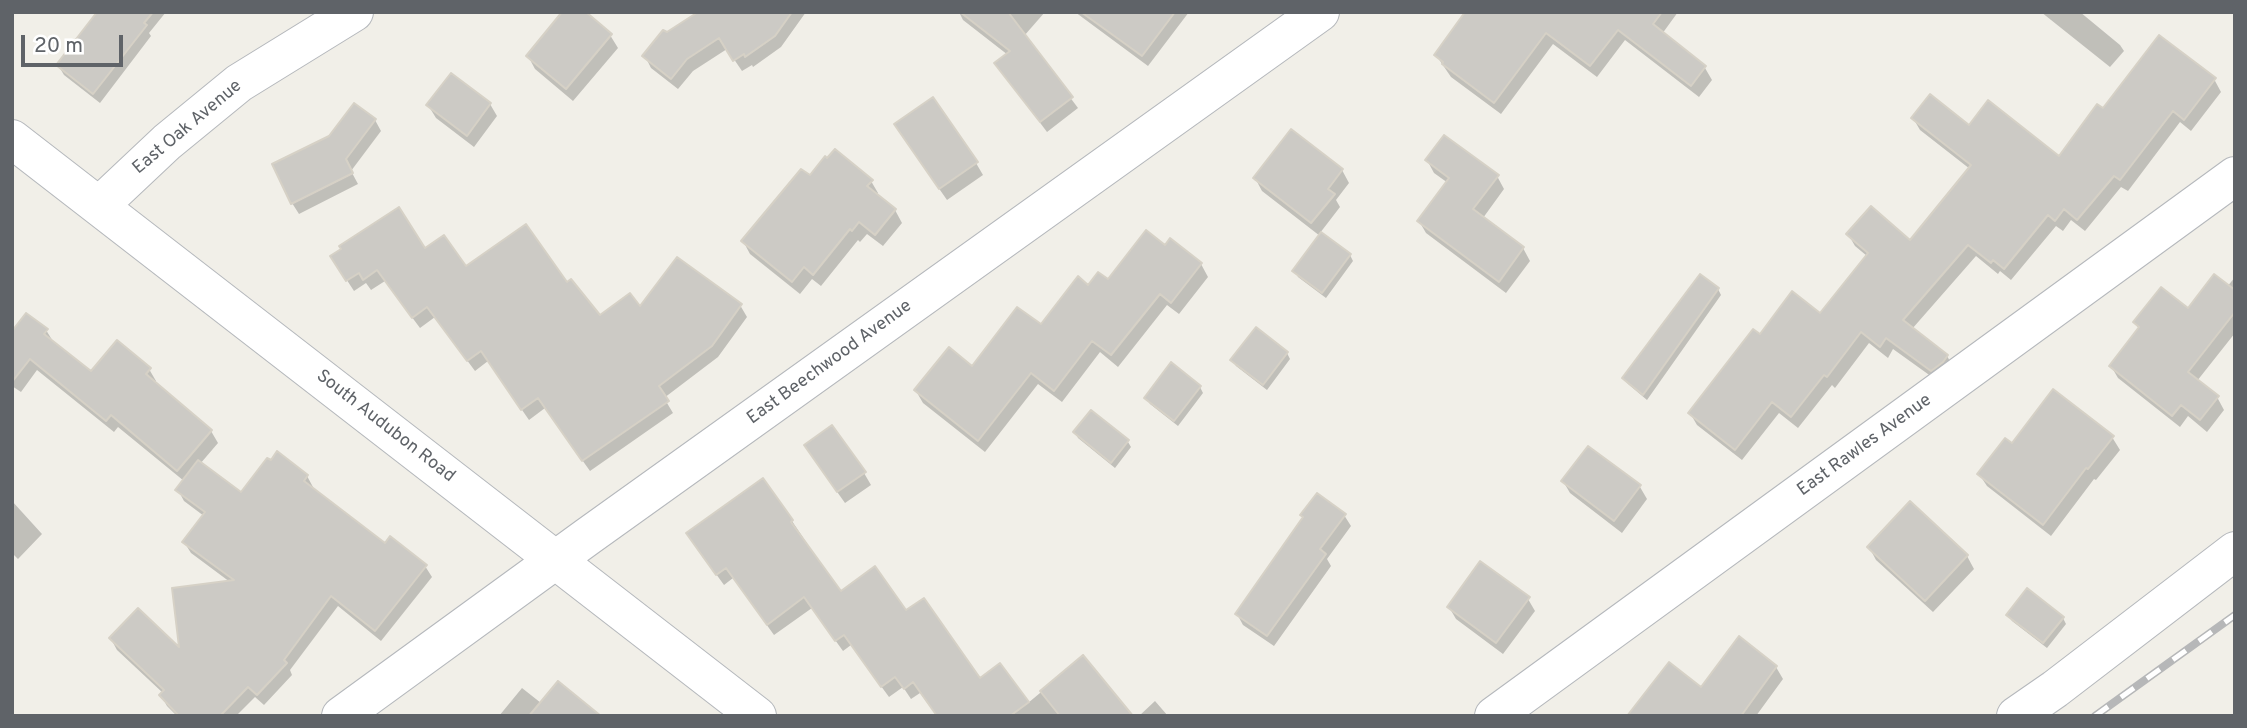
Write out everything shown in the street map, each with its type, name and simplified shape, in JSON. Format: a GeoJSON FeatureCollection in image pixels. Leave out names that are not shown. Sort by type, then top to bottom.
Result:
{"type":"FeatureCollection","features":[{"type":"Feature","properties":{"kind":"street","name":"East Oak Avenue"},"geometry":{"type":"LineString","coordinates":[[99,206],[167,142],[239,83],[354,12]]}},
{"type":"Feature","properties":{"kind":"street","name":"East Beechwood Avenue"},"geometry":{"type":"LineString","coordinates":[[341,716],[1320,12]]}},
{"type":"Feature","properties":{"kind":"street","name":"South Audubon Road"},"geometry":{"type":"LineString","coordinates":[[12,139],[757,716]]}},
{"type":"Feature","properties":{"kind":"street","name":"East Rawles Avenue"},"geometry":{"type":"LineString","coordinates":[[1494,716],[2235,176]]}},
{"type":"Feature","properties":{"kind":"street"},"geometry":{"type":"LineString","coordinates":[[2016,716],[2235,551]]}},
{"type":"Feature","properties":{"kind":"building"},"geometry":{"type":"Polygon","coordinates":[[[97,12],[153,12],[144,23],[147,25],[93,94],[56,65],[97,12]]]}},
{"type":"Feature","properties":{"kind":"building"},"geometry":{"type":"Polygon","coordinates":[[[562,12],[586,12],[612,34],[566,89],[526,56],[562,12]]]}},
{"type":"Feature","properties":{"kind":"building"},"geometry":{"type":"Polygon","coordinates":[[[698,12],[792,12],[775,36],[745,57],[744,54],[733,61],[719,38],[687,59],[671,79],[642,56],[663,30],[667,32],[698,12]]]}},
{"type":"Feature","properties":{"kind":"building"},"geometry":{"type":"Polygon","coordinates":[[[960,12],[1008,12],[1073,97],[1040,122],[994,63],[1010,51],[960,12]]]}},
{"type":"Feature","properties":{"kind":"building"},"geometry":{"type":"Polygon","coordinates":[[[1081,12],[1175,12],[1142,56],[1081,12]]]}},
{"type":"Feature","properties":{"kind":"building"},"geometry":{"type":"Polygon","coordinates":[[[1465,12],[1662,12],[1653,24],[1706,66],[1691,86],[1618,30],[1590,66],[1546,33],[1494,103],[1434,55],[1465,12]]]}},
{"type":"Feature","properties":{"kind":"building"},"geometry":{"type":"Polygon","coordinates":[[[2159,35],[2216,78],[2184,120],[2173,111],[2120,180],[2114,176],[2077,220],[2064,209],[2055,221],[2048,215],[2004,269],[1993,260],[1991,263],[1968,245],[1903,320],[1948,355],[1943,362],[1931,371],[1886,338],[1880,347],[1861,332],[1827,377],[1824,375],[1791,417],[1772,402],[1735,450],[1688,413],[1753,329],[1760,334],[1792,291],[1820,313],[1868,253],[1846,234],[1871,206],[1910,240],[1971,165],[1911,118],[1930,94],[1969,125],[1988,100],[2059,156],[2097,104],[2103,108],[2159,35]]]}},
{"type":"Feature","properties":{"kind":"building"},"geometry":{"type":"Polygon","coordinates":[[[451,73],[491,103],[467,136],[426,105],[451,73]]]}},
{"type":"Feature","properties":{"kind":"building"},"geometry":{"type":"Polygon","coordinates":[[[933,97],[978,162],[939,189],[894,124],[933,97]]]}},
{"type":"Feature","properties":{"kind":"building"},"geometry":{"type":"Polygon","coordinates":[[[354,103],[376,119],[346,159],[353,173],[291,204],[272,164],[329,136],[354,103]]]}},
{"type":"Feature","properties":{"kind":"building"},"geometry":{"type":"Polygon","coordinates":[[[1291,129],[1343,169],[1328,189],[1335,194],[1311,223],[1253,178],[1291,129]]]}},
{"type":"Feature","properties":{"kind":"building"},"geometry":{"type":"Polygon","coordinates":[[[1444,135],[1499,175],[1473,209],[1524,247],[1499,282],[1417,221],[1449,178],[1425,160],[1444,135]]]}},
{"type":"Feature","properties":{"kind":"building"},"geometry":{"type":"Polygon","coordinates":[[[835,149],[873,180],[867,186],[896,209],[875,235],[859,222],[852,231],[850,229],[813,275],[804,267],[792,282],[741,241],[801,169],[810,175],[825,156],[827,158],[835,149]]]}},
{"type":"Feature","properties":{"kind":"building"},"geometry":{"type":"Polygon","coordinates":[[[399,207],[425,248],[444,235],[466,266],[526,224],[567,282],[571,279],[600,315],[630,293],[640,306],[677,257],[742,304],[712,346],[659,386],[669,401],[582,461],[538,398],[521,410],[481,351],[467,361],[427,307],[412,318],[377,270],[363,280],[359,273],[346,281],[330,256],[341,249],[339,246],[399,207]]]}},
{"type":"Feature","properties":{"kind":"building"},"geometry":{"type":"Polygon","coordinates":[[[1146,230],[1165,245],[1170,238],[1202,263],[1171,303],[1160,294],[1111,355],[1092,341],[1054,391],[1031,373],[978,441],[914,390],[949,347],[972,366],[1017,307],[1041,324],[1078,276],[1088,285],[1098,272],[1108,279],[1146,230]]]}},
{"type":"Feature","properties":{"kind":"building"},"geometry":{"type":"Polygon","coordinates":[[[1321,232],[1351,254],[1322,293],[1292,271],[1321,232]]]}},
{"type":"Feature","properties":{"kind":"building"},"geometry":{"type":"Polygon","coordinates":[[[1700,274],[1719,288],[1643,395],[1622,378],[1700,274]]]}},
{"type":"Feature","properties":{"kind":"building"},"geometry":{"type":"Polygon","coordinates":[[[2214,274],[2235,290],[2235,312],[2188,372],[2219,396],[2200,420],[2181,405],[2172,416],[2109,366],[2139,327],[2133,322],[2161,287],[2188,308],[2214,274]]]}},
{"type":"Feature","properties":{"kind":"building"},"geometry":{"type":"Polygon","coordinates":[[[26,313],[48,329],[44,334],[91,371],[117,340],[151,368],[146,374],[212,430],[177,471],[111,415],[106,421],[30,359],[12,382],[12,331],[26,313]]]}},
{"type":"Feature","properties":{"kind":"building"},"geometry":{"type":"Polygon","coordinates":[[[1256,327],[1288,352],[1263,385],[1230,360],[1256,327]]]}},
{"type":"Feature","properties":{"kind":"building"},"geometry":{"type":"Polygon","coordinates":[[[1171,362],[1201,386],[1174,421],[1144,398],[1171,362]]]}},
{"type":"Feature","properties":{"kind":"building"},"geometry":{"type":"Polygon","coordinates":[[[2053,389],[2114,436],[2043,525],[1977,474],[2005,438],[2012,443],[2053,389]]]}},
{"type":"Feature","properties":{"kind":"building"},"geometry":{"type":"Polygon","coordinates":[[[1091,410],[1129,440],[1111,463],[1073,432],[1091,410]]]}},
{"type":"Feature","properties":{"kind":"building"},"geometry":{"type":"Polygon","coordinates":[[[832,425],[866,472],[837,492],[804,445],[832,425]]]}},
{"type":"Feature","properties":{"kind":"building"},"geometry":{"type":"Polygon","coordinates":[[[1588,446],[1641,485],[1614,521],[1561,481],[1588,446]]]}},
{"type":"Feature","properties":{"kind":"building"},"geometry":{"type":"Polygon","coordinates":[[[277,451],[308,475],[304,481],[385,543],[390,536],[427,565],[375,631],[331,596],[284,660],[287,663],[257,695],[248,687],[220,716],[179,716],[159,695],[164,690],[109,638],[138,608],[179,647],[172,588],[234,580],[182,542],[205,512],[175,490],[198,460],[241,492],[267,458],[271,460],[277,451]]]}},
{"type":"Feature","properties":{"kind":"building"},"geometry":{"type":"Polygon","coordinates":[[[763,478],[841,591],[875,566],[906,610],[924,598],[980,678],[1000,663],[1029,702],[1010,716],[937,716],[913,682],[904,689],[895,677],[881,687],[844,635],[835,641],[804,597],[767,625],[726,568],[716,575],[686,533],[763,478]]]}},
{"type":"Feature","properties":{"kind":"building"},"geometry":{"type":"Polygon","coordinates":[[[1317,493],[1346,514],[1320,549],[1326,554],[1267,636],[1235,614],[1317,493]]]}},
{"type":"Feature","properties":{"kind":"building"},"geometry":{"type":"Polygon","coordinates":[[[1910,501],[1968,555],[1925,601],[1867,547],[1910,501]]]}},
{"type":"Feature","properties":{"kind":"building"},"geometry":{"type":"Polygon","coordinates":[[[1480,561],[1530,597],[1496,643],[1447,607],[1480,561]]]}},
{"type":"Feature","properties":{"kind":"building"},"geometry":{"type":"Polygon","coordinates":[[[2027,588],[2064,617],[2043,643],[2006,615],[2027,588]]]}},
{"type":"Feature","properties":{"kind":"building"},"geometry":{"type":"Polygon","coordinates":[[[1739,636],[1777,666],[1741,716],[1627,716],[1669,662],[1701,687],[1739,636]]]}},
{"type":"Feature","properties":{"kind":"building"},"geometry":{"type":"Polygon","coordinates":[[[1083,655],[1133,716],[1060,716],[1040,691],[1083,655]]]}},
{"type":"Feature","properties":{"kind":"building"},"geometry":{"type":"Polygon","coordinates":[[[558,681],[601,716],[529,716],[558,681]]]}},
{"type":"Feature","properties":{"kind":"railway"},"geometry":{"type":"LineString","coordinates":[[2095,716],[2235,615]]}}]}
